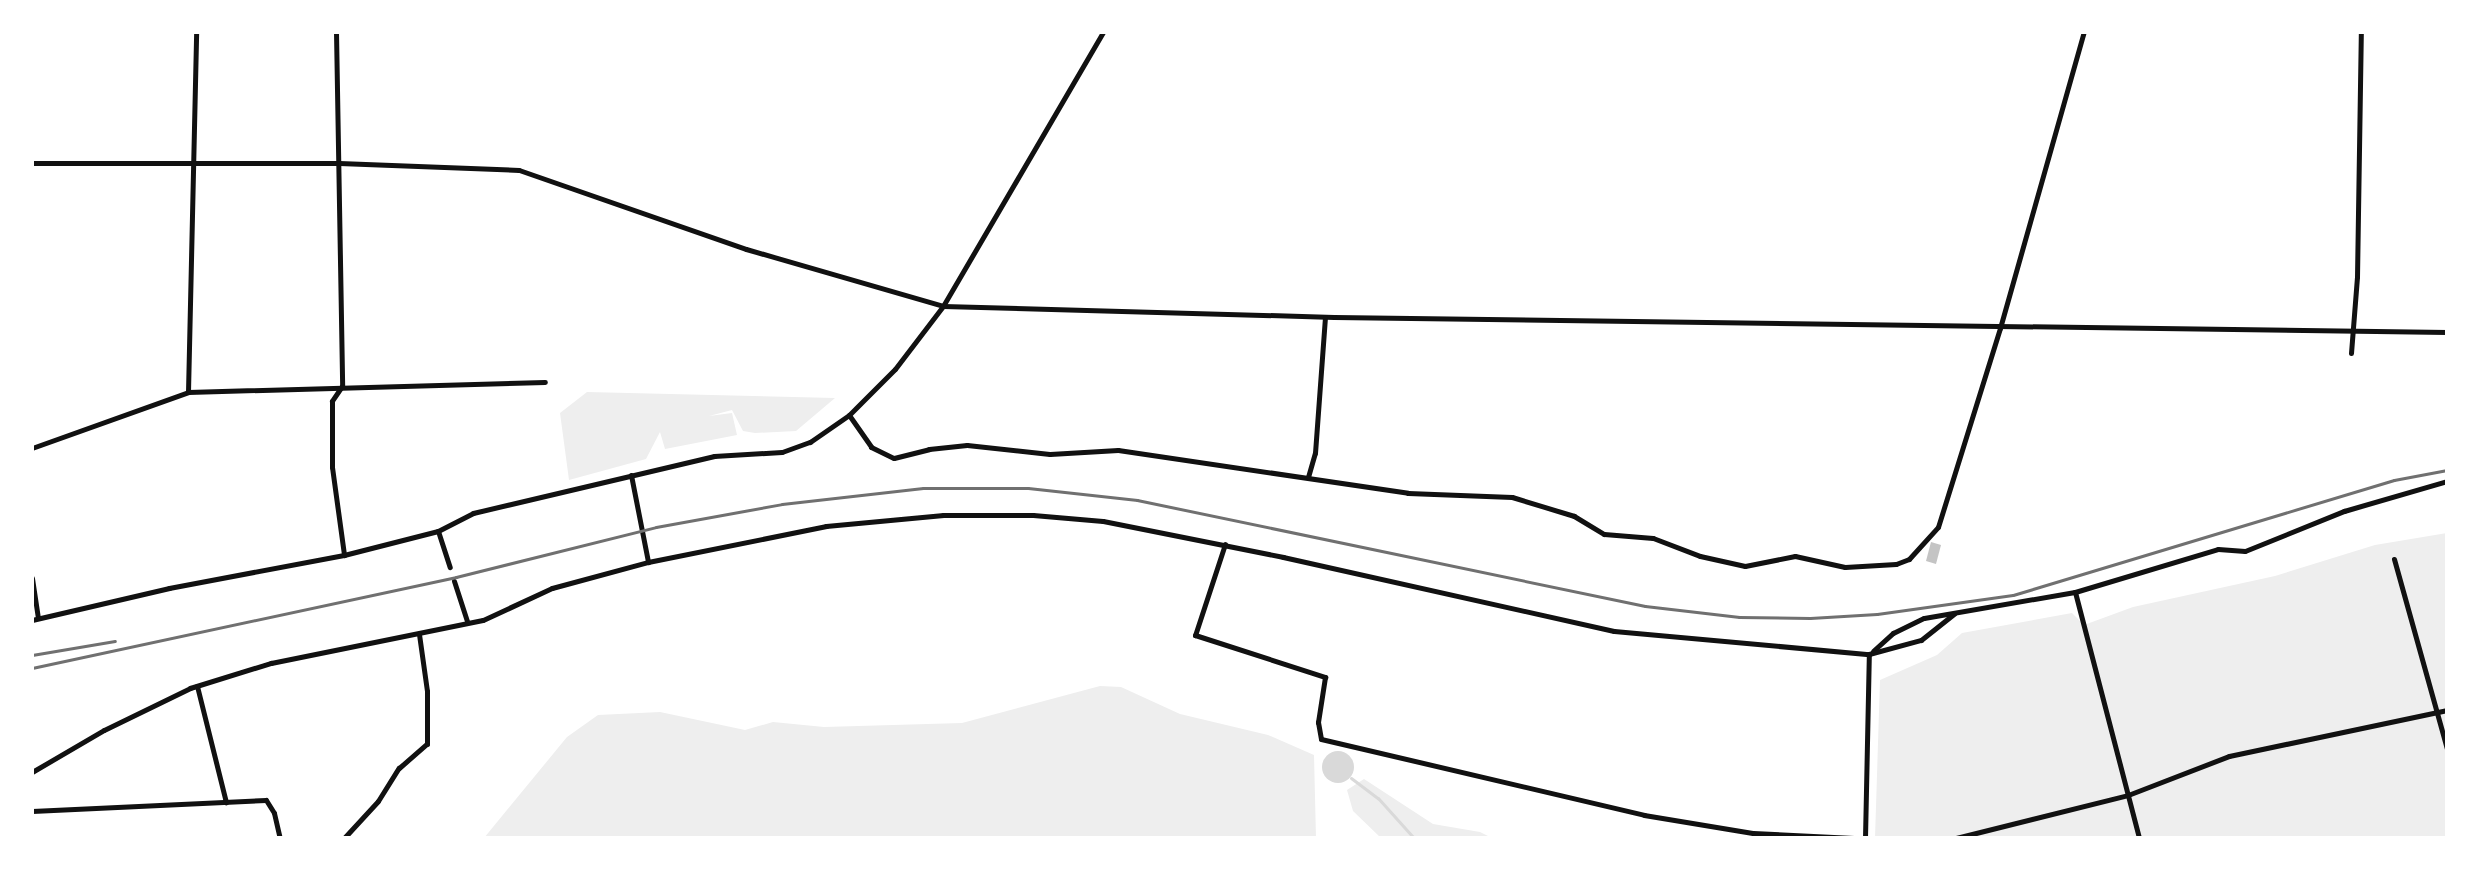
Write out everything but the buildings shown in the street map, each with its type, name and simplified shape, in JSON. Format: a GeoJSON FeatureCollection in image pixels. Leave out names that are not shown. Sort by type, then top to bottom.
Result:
{"type":"FeatureCollection","features":[{"type":"Feature","properties":{"kind":"street"},"geometry":{"type":"LineString","coordinates":[[188,392],[196,32]]}},
{"type":"Feature","properties":{"kind":"street"},"geometry":{"type":"LineString","coordinates":[[336,32],[342,386],[332,401],[332,440],[344,555]]}},
{"type":"Feature","properties":{"kind":"street"},"geometry":{"type":"LineString","coordinates":[[32,578],[35,619],[169,588],[344,555],[438,531],[473,513],[714,456],[782,452],[810,442],[849,415],[895,369],[943,306],[1103,32]]}},
{"type":"Feature","properties":{"kind":"street"},"geometry":{"type":"LineString","coordinates":[[849,415],[871,447],[894,458],[929,449],[967,445],[1050,454],[1118,450],[1165,460],[1408,493],[1520,498],[1579,518],[1604,534],[1653,538],[1700,556],[1745,566],[1795,556],[1868,568],[1909,559],[1938,527],[2000,328],[2084,32]]}},
{"type":"Feature","properties":{"kind":"street"},"geometry":{"type":"LineString","coordinates":[[2351,353],[2361,32]]}},
{"type":"Feature","properties":{"kind":"street"},"geometry":{"type":"LineString","coordinates":[[32,163],[339,163],[519,170],[746,249],[943,306],[1325,317],[2447,332]]}},
{"type":"Feature","properties":{"kind":"street"},"geometry":{"type":"LineString","coordinates":[[1308,477],[1315,453],[1325,317]]}},
{"type":"Feature","properties":{"kind":"street"},"geometry":{"type":"LineString","coordinates":[[32,448],[188,392],[545,382]]}},
{"type":"Feature","properties":{"kind":"street"},"geometry":{"type":"LineString","coordinates":[[631,475],[648,562]]}},
{"type":"Feature","properties":{"kind":"street"},"geometry":{"type":"LineString","coordinates":[[1869,654],[1908,624],[2075,592],[2203,553],[2260,547],[2344,511],[2447,481]]}},
{"type":"Feature","properties":{"kind":"street"},"geometry":{"type":"LineString","coordinates":[[32,772],[104,730],[197,686],[271,663],[483,620],[552,588],[648,562],[826,526],[943,515],[1033,515],[1103,521],[1225,544],[1614,631],[1869,654],[1921,640],[1955,613]]}},
{"type":"Feature","properties":{"kind":"street"},"geometry":{"type":"LineString","coordinates":[[438,531],[450,567]]}},
{"type":"Feature","properties":{"kind":"street"},"geometry":{"type":"LineString","coordinates":[[1225,544],[1195,635],[1325,677],[1318,722],[1321,739],[1644,815],[1753,833],[1854,838]]}},
{"type":"Feature","properties":{"kind":"street"},"geometry":{"type":"LineString","coordinates":[[2394,559],[2447,749]]}},
{"type":"Feature","properties":{"kind":"street"},"geometry":{"type":"LineString","coordinates":[[454,581],[467,621]]}},
{"type":"Feature","properties":{"kind":"street"},"geometry":{"type":"LineString","coordinates":[[2075,592],[2139,838]]}},
{"type":"Feature","properties":{"kind":"street"},"geometry":{"type":"LineString","coordinates":[[344,838],[378,801],[399,768],[427,744],[427,691],[419,634]]}},
{"type":"Feature","properties":{"kind":"street"},"geometry":{"type":"LineString","coordinates":[[1865,838],[1869,654]]}},
{"type":"Feature","properties":{"kind":"street"},"geometry":{"type":"LineString","coordinates":[[197,686],[226,802]]}},
{"type":"Feature","properties":{"kind":"street"},"geometry":{"type":"LineString","coordinates":[[1956,838],[2128,795],[2229,756],[2447,710]]}},
{"type":"Feature","properties":{"kind":"street"},"geometry":{"type":"LineString","coordinates":[[32,811],[266,800],[274,813],[280,838]]}},
{"type":"Feature","properties":{"kind":"shaded area"},"geometry":{"type":"Polygon","coordinates":[[[587,392],[835,398],[796,431],[743,431],[732,410],[709,416],[732,413],[737,435],[665,449],[660,432],[646,459],[569,480],[560,413],[587,392]]]}},
{"type":"Feature","properties":{"kind":"shaded area"},"geometry":{"type":"Polygon","coordinates":[[[2447,533],[2447,838],[1875,838],[1880,680],[1937,655],[1962,633],[2072,613],[2084,625],[2133,607],[2275,576],[2375,545],[2447,533]]]}},
{"type":"Feature","properties":{"kind":"shaded area"},"geometry":{"type":"Polygon","coordinates":[[[1100,686],[1121,687],[1180,714],[1268,735],[1314,755],[1316,838],[484,838],[567,737],[598,715],[660,712],[745,730],[773,722],[824,727],[962,723],[1100,686]]]}},
{"type":"Feature","properties":{"kind":"shaded area"},"geometry":{"type":"Polygon","coordinates":[[[1338,751],[1349,756],[1354,767],[1349,778],[1338,783],[1327,778],[1322,767],[1327,756],[1338,751]]]}},
{"type":"Feature","properties":{"kind":"shaded area"},"geometry":{"type":"Polygon","coordinates":[[[1364,779],[1433,824],[1480,832],[1492,838],[1381,838],[1353,811],[1347,790],[1364,779]]]}},
{"type":"Feature","properties":{"kind":"waterway"},"geometry":{"type":"LineString","coordinates":[[1351,778],[1378,798],[1414,838]]}},
{"type":"Feature","properties":{"kind":"railway"},"geometry":{"type":"LineString","coordinates":[[32,668],[456,577],[656,527],[782,504],[923,488],[1028,488],[1137,500],[1645,606],[1739,617],[1810,618],[1877,614],[2013,595],[2394,480],[2447,470]]}},
{"type":"Feature","properties":{"kind":"railway"},"geometry":{"type":"LineString","coordinates":[[32,655],[115,641]]}}]}
